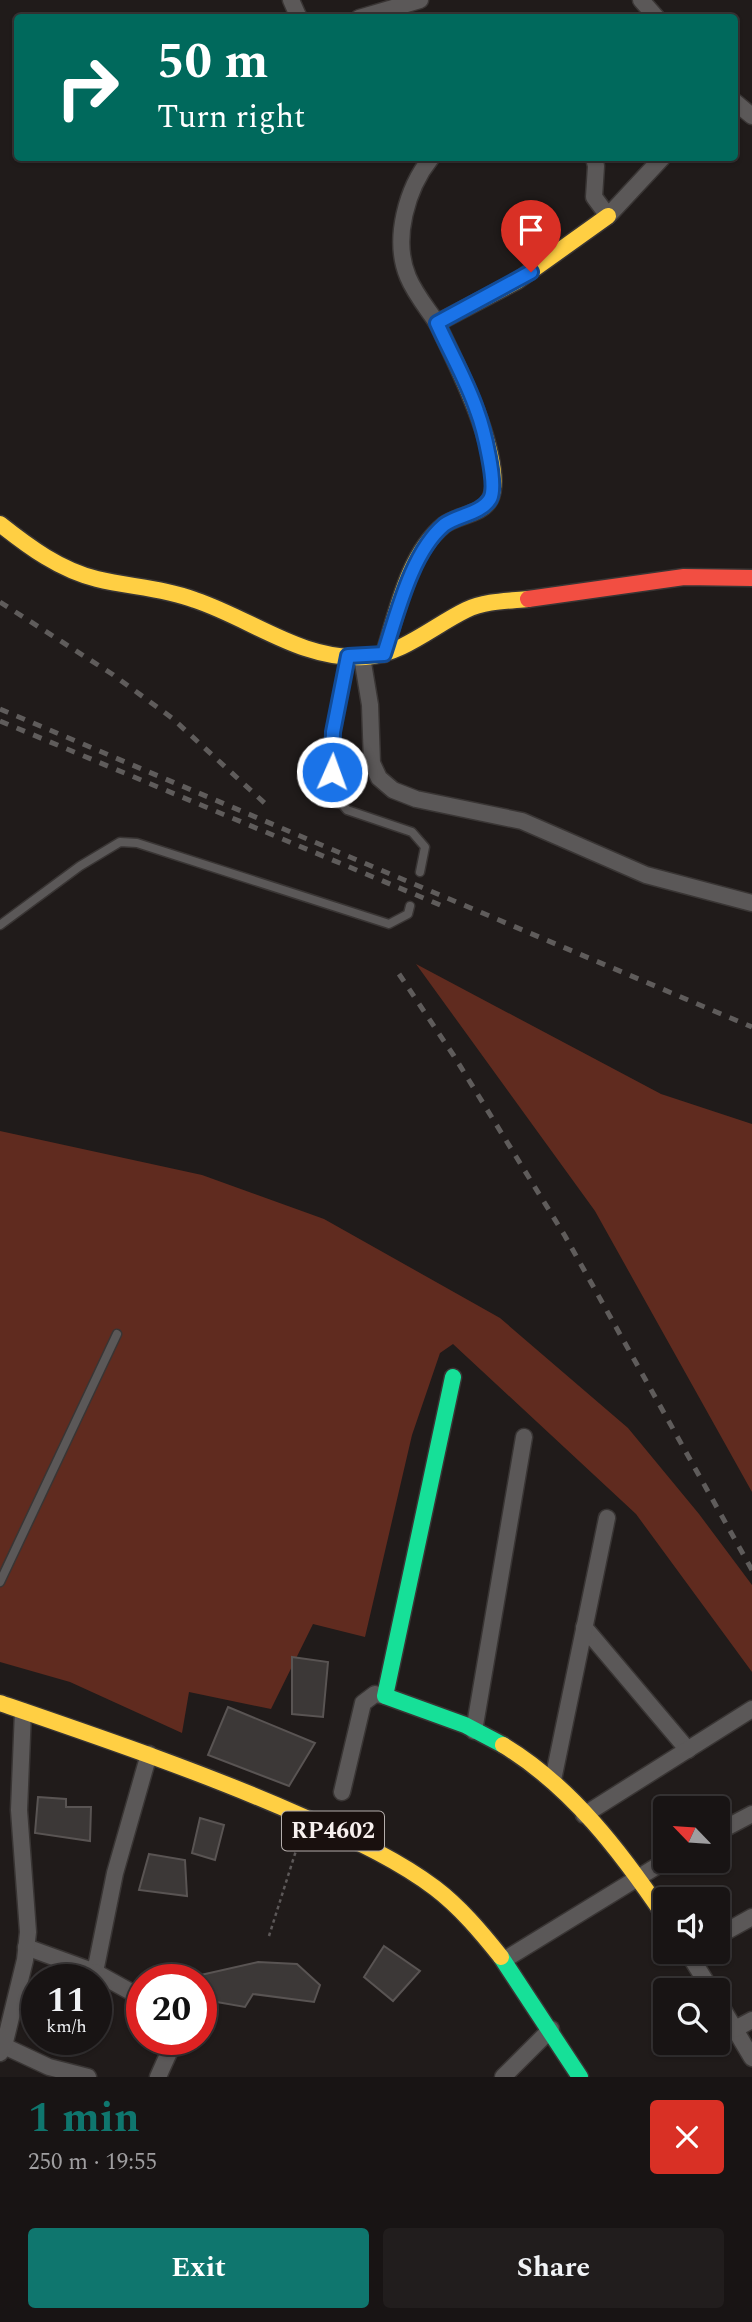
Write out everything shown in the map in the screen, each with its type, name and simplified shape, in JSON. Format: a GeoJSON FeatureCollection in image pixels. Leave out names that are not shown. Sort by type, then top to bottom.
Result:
{"type":"FeatureCollection","features":[{"type":"Feature","properties":{"kind":"street"},"geometry":{"type":"LineString","coordinates":[[640,0],[653,14]]}},
{"type":"Feature","properties":{"kind":"street"},"geometry":{"type":"LineString","coordinates":[[378,14],[412,7]]}},
{"type":"Feature","properties":{"kind":"street"},"geometry":{"type":"LineString","coordinates":[[738,104],[752,116]]}},
{"type":"Feature","properties":{"kind":"street"},"geometry":{"type":"LineString","coordinates":[[384,654],[410,578],[430,542],[444,525],[485,505],[492,493],[492,477],[477,411],[437,323],[414,289],[402,254],[405,218],[411,191],[429,161]]}},
{"type":"Feature","properties":{"kind":"street"},"geometry":{"type":"LineString","coordinates":[[595,161],[594,197],[608,216]]}},
{"type":"Feature","properties":{"kind":"street"},"geometry":{"type":"LineString","coordinates":[[437,323],[517,281],[608,216],[659,161]]}},
{"type":"Feature","properties":{"kind":"street"},"geometry":{"type":"LineString","coordinates":[[0,524],[21,541],[87,576],[176,593],[295,643],[355,657],[384,654],[481,604],[570,594],[661,577],[702,575],[752,578]]}},
{"type":"Feature","properties":{"kind":"street"},"geometry":{"type":"LineString","coordinates":[[355,657],[370,705],[372,763],[379,778],[393,789],[416,799],[522,821],[646,875],[752,903]]}},
{"type":"Feature","properties":{"kind":"street"},"geometry":{"type":"LineString","coordinates":[[385,1696],[453,1377]]}},
{"type":"Feature","properties":{"kind":"street"},"geometry":{"type":"LineString","coordinates":[[474,1731],[524,1437]]}},
{"type":"Feature","properties":{"kind":"street"},"geometry":{"type":"LineString","coordinates":[[553,1780],[607,1518]]}},
{"type":"Feature","properties":{"kind":"street"},"geometry":{"type":"LineString","coordinates":[[584,1627],[688,1749]]}},
{"type":"Feature","properties":{"kind":"street"},"geometry":{"type":"LineString","coordinates":[[342,1791],[363,1703],[375,1694],[385,1696],[491,1737],[553,1780],[638,1876],[653,1899]]}},
{"type":"Feature","properties":{"kind":"street","name":"RP4602"},"geometry":{"type":"LineString","coordinates":[[0,1703],[149,1754],[306,1818],[370,1848],[412,1872],[450,1900],[504,1960],[580,2077]]}},
{"type":"Feature","properties":{"kind":"street"},"geometry":{"type":"LineString","coordinates":[[584,1815],[752,1709]]}},
{"type":"Feature","properties":{"kind":"street"},"geometry":{"type":"LineString","coordinates":[[23,1711],[18,1780],[28,1932],[2,2050],[49,2067],[88,2077]]}},
{"type":"Feature","properties":{"kind":"street"},"geometry":{"type":"LineString","coordinates":[[97,1964],[115,1873],[149,1754]]}},
{"type":"Feature","properties":{"kind":"street"},"geometry":{"type":"LineString","coordinates":[[730,1826],[752,1814]]}},
{"type":"Feature","properties":{"kind":"street"},"geometry":{"type":"LineString","coordinates":[[504,1960],[653,1868]]}},
{"type":"Feature","properties":{"kind":"street"},"geometry":{"type":"LineString","coordinates":[[730,1929],[752,1917]]}},
{"type":"Feature","properties":{"kind":"street"},"geometry":{"type":"LineString","coordinates":[[26,1947],[73,1964]]}},
{"type":"Feature","properties":{"kind":"street"},"geometry":{"type":"LineString","coordinates":[[735,2029],[752,2020]]}},
{"type":"Feature","properties":{"kind":"street"},"geometry":{"type":"LineString","coordinates":[[730,2021],[752,2058]]}},
{"type":"Feature","properties":{"kind":"street"},"geometry":{"type":"LineString","coordinates":[[503,2077],[551,2029]]}},
{"type":"Feature","properties":{"kind":"street"},"geometry":{"type":"LineString","coordinates":[[158,2077],[168,2055]]}},
{"type":"Feature","properties":{"kind":"lane"},"geometry":{"type":"LineString","coordinates":[[355,657],[333,732],[331,792],[347,810],[412,832],[425,848],[420,872]]}},
{"type":"Feature","properties":{"kind":"lane"},"geometry":{"type":"LineString","coordinates":[[0,925],[80,866],[120,842],[137,843],[389,924],[408,914],[410,906]]}},
{"type":"Feature","properties":{"kind":"lane"},"geometry":{"type":"LineString","coordinates":[[0,1582],[117,1334]]}},
{"type":"Feature","properties":{"kind":"path"},"geometry":{"type":"LineString","coordinates":[[269,1936],[306,1818]]}},
{"type":"Feature","properties":{"kind":"shaded area"},"geometry":{"type":"Polygon","coordinates":[[[416,964],[661,1094],[752,1124],[752,1492],[595,1211],[416,964]]]}},
{"type":"Feature","properties":{"kind":"shaded area"},"geometry":{"type":"Polygon","coordinates":[[[0,1131],[202,1175],[324,1219],[500,1318],[628,1428],[699,1514],[752,1585],[752,1672],[636,1514],[453,1344],[440,1353],[412,1435],[365,1637],[313,1624],[271,1709],[189,1692],[182,1733],[70,1682],[0,1662],[0,1131]]]}},
{"type":"Feature","properties":{"kind":"building"},"geometry":{"type":"Polygon","coordinates":[[[292,1657],[328,1662],[323,1717],[292,1714],[292,1657]]]}},
{"type":"Feature","properties":{"kind":"building"},"geometry":{"type":"Polygon","coordinates":[[[228,1707],[315,1743],[289,1786],[208,1755],[228,1707]]]}},
{"type":"Feature","properties":{"kind":"building"},"geometry":{"type":"Polygon","coordinates":[[[38,1797],[66,1799],[66,1807],[91,1807],[90,1841],[35,1833],[38,1797]]]}},
{"type":"Feature","properties":{"kind":"building"},"geometry":{"type":"Polygon","coordinates":[[[200,1818],[224,1825],[215,1860],[192,1853],[200,1818]]]}},
{"type":"Feature","properties":{"kind":"building"},"geometry":{"type":"Polygon","coordinates":[[[149,1854],[185,1860],[187,1896],[139,1890],[149,1854]]]}},
{"type":"Feature","properties":{"kind":"building"},"geometry":{"type":"Polygon","coordinates":[[[384,1946],[420,1971],[393,2001],[364,1977],[384,1946]]]}},
{"type":"Feature","properties":{"kind":"building"},"geometry":{"type":"Polygon","coordinates":[[[258,1962],[297,1964],[320,1985],[314,2002],[253,1994],[245,2007],[217,2002],[217,1971],[258,1962]]]}},
{"type":"Feature","properties":{"kind":"railway"},"geometry":{"type":"LineString","coordinates":[[0,602],[112,674],[172,718],[270,808]]}},
{"type":"Feature","properties":{"kind":"railway"},"geometry":{"type":"LineString","coordinates":[[0,709],[752,1027]]}},
{"type":"Feature","properties":{"kind":"railway"},"geometry":{"type":"LineString","coordinates":[[0,721],[445,907]]}},
{"type":"Feature","properties":{"kind":"railway"},"geometry":{"type":"LineString","coordinates":[[399,974],[454,1056],[565,1236],[752,1570]]}},
{"type":"Feature","properties":{"kind":"traffic: fast"},"geometry":{"type":"LineString","coordinates":[[453,1377],[385,1696],[465,1725],[503,1745]]}},
{"type":"Feature","properties":{"kind":"traffic: fast"},"geometry":{"type":"LineString","coordinates":[[501,1957],[580,2077]]}},
{"type":"Feature","properties":{"kind":"traffic: slow"},"geometry":{"type":"LineString","coordinates":[[384,654],[405,585],[421,551],[444,525],[475,512],[486,504],[494,483],[492,462],[476,411],[437,323],[517,281],[608,216]]}},
{"type":"Feature","properties":{"kind":"traffic: slow"},"geometry":{"type":"LineString","coordinates":[[0,524],[46,557],[70,570],[109,582],[183,596],[299,646],[342,656],[379,655],[405,645],[473,607],[528,599]]}},
{"type":"Feature","properties":{"kind":"traffic: slow"},"geometry":{"type":"LineString","coordinates":[[0,1703],[229,1786],[371,1849],[420,1877],[444,1895],[470,1920],[501,1957]]}},
{"type":"Feature","properties":{"kind":"traffic: slow"},"geometry":{"type":"LineString","coordinates":[[503,1745],[528,1761],[573,1800],[631,1868],[653,1900]]}},
{"type":"Feature","properties":{"kind":"traffic: jam"},"geometry":{"type":"LineString","coordinates":[[528,599],[684,577],[752,578]]}},
{"type":"Feature","properties":{"kind":"route"},"geometry":{"type":"LineString","coordinates":[[332,772],[333,732],[348,656],[384,654],[410,578],[430,542],[444,525],[479,509],[491,498],[492,477],[477,411],[437,323],[531,272]]}}]}
